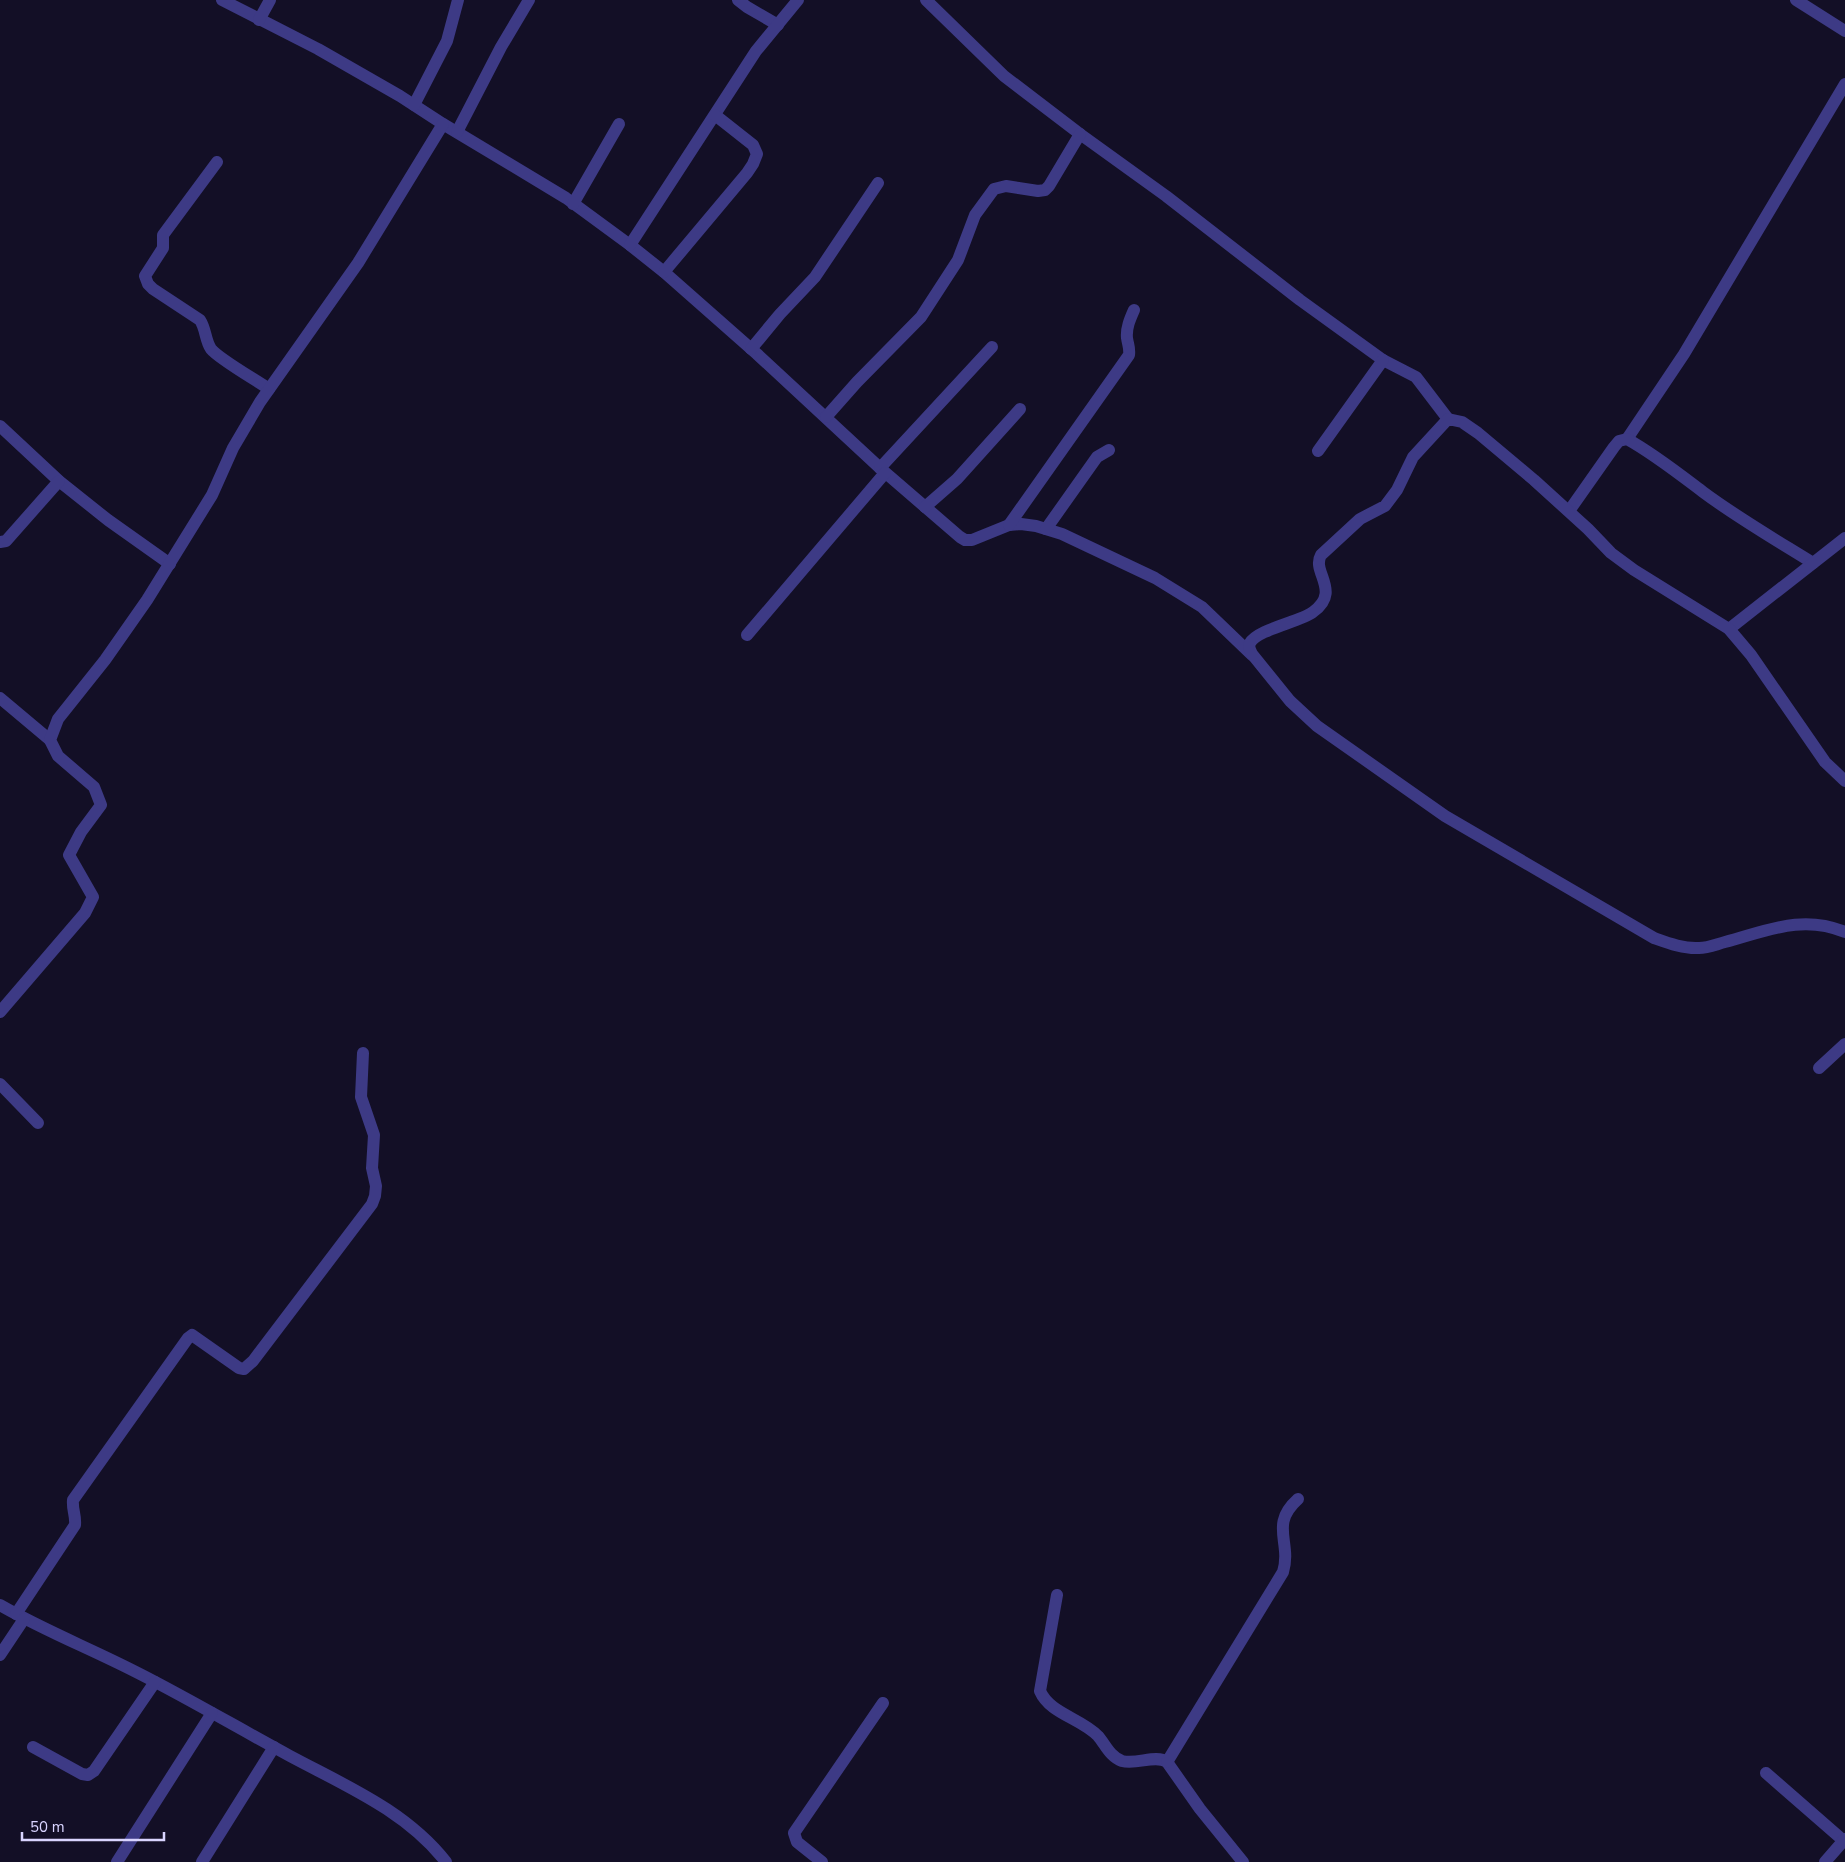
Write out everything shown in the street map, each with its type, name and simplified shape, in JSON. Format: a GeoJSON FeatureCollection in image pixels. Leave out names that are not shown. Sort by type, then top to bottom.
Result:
{"type":"FeatureCollection","features":[{"type":"Feature","properties":{"kind":"street"},"geometry":{"type":"LineString","coordinates":[[222,0],[318,49],[414,105],[574,204],[664,272],[883,470],[965,540],[972,540],[1009,525],[1021,524],[1062,534],[1154,578],[1202,607],[1256,658]]}},
{"type":"Feature","properties":{"kind":"street"},"geometry":{"type":"LineString","coordinates":[[259,20],[270,0]]}},
{"type":"Feature","properties":{"kind":"street"},"geometry":{"type":"LineString","coordinates":[[414,105],[447,41],[458,0]]}},
{"type":"Feature","properties":{"kind":"street"},"geometry":{"type":"LineString","coordinates":[[457,132],[501,47],[529,0]]}},
{"type":"Feature","properties":{"kind":"street"},"geometry":{"type":"LineString","coordinates":[[738,0],[778,25]]}},
{"type":"Feature","properties":{"kind":"street"},"geometry":{"type":"LineString","coordinates":[[630,245],[756,52],[798,0]]}},
{"type":"Feature","properties":{"kind":"street"},"geometry":{"type":"LineString","coordinates":[[926,0],[1004,76],[1166,196],[1300,300],[1383,360],[1416,377],[1448,419],[1462,422],[1478,433],[1569,511],[1611,552],[1634,570],[1729,630],[1751,655],[1825,762],[1845,781]]}},
{"type":"Feature","properties":{"kind":"street"},"geometry":{"type":"LineString","coordinates":[[1796,0],[1845,31]]}},
{"type":"Feature","properties":{"kind":"street"},"geometry":{"type":"LineString","coordinates":[[1569,511],[1614,447],[1620,441],[1627,439],[1698,331],[1845,84]]}},
{"type":"Feature","properties":{"kind":"street"},"geometry":{"type":"LineString","coordinates":[[664,272],[750,168],[757,154],[753,145],[715,115]]}},
{"type":"Feature","properties":{"kind":"street"},"geometry":{"type":"LineString","coordinates":[[50,740],[58,719],[105,660],[148,600],[212,495],[233,448],[269,389],[358,262],[443,124]]}},
{"type":"Feature","properties":{"kind":"street"},"geometry":{"type":"LineString","coordinates":[[574,204],[619,124]]}},
{"type":"Feature","properties":{"kind":"street"},"geometry":{"type":"LineString","coordinates":[[826,418],[921,317],[958,260],[975,215],[994,189],[1006,186],[1038,191],[1044,190],[1049,186],[1080,134]]}},
{"type":"Feature","properties":{"kind":"street"},"geometry":{"type":"LineString","coordinates":[[217,162],[163,235],[163,248],[145,276],[148,284],[153,289],[200,320],[206,339],[214,352],[269,389]]}},
{"type":"Feature","properties":{"kind":"street"},"geometry":{"type":"LineString","coordinates":[[751,349],[815,277],[878,183]]}},
{"type":"Feature","properties":{"kind":"street"},"geometry":{"type":"LineString","coordinates":[[1009,525],[1128,355],[1130,348],[1127,338],[1128,323],[1134,310]]}},
{"type":"Feature","properties":{"kind":"street"},"geometry":{"type":"LineString","coordinates":[[747,635],[883,470],[992,347]]}},
{"type":"Feature","properties":{"kind":"street"},"geometry":{"type":"LineString","coordinates":[[1318,451],[1383,360]]}},
{"type":"Feature","properties":{"kind":"street"},"geometry":{"type":"LineString","coordinates":[[925,507],[956,479],[1020,409]]}},
{"type":"Feature","properties":{"kind":"street"},"geometry":{"type":"LineString","coordinates":[[1448,419],[1413,457],[1391,500],[1385,506],[1360,519],[1318,559],[1326,586],[1321,605],[1312,613],[1253,639],[1249,648],[1256,658],[1290,701],[1325,732],[1446,816],[1654,938],[1679,946],[1699,948],[1781,925],[1814,923],[1830,926],[1845,932]]}},
{"type":"Feature","properties":{"kind":"street"},"geometry":{"type":"LineString","coordinates":[[0,426],[59,481],[108,520],[170,564]]}},
{"type":"Feature","properties":{"kind":"street"},"geometry":{"type":"LineString","coordinates":[[1627,439],[1674,469],[1740,518],[1813,563]]}},
{"type":"Feature","properties":{"kind":"street"},"geometry":{"type":"LineString","coordinates":[[1046,529],[1097,457],[1109,450]]}},
{"type":"Feature","properties":{"kind":"street"},"geometry":{"type":"LineString","coordinates":[[0,542],[6,540],[59,481]]}},
{"type":"Feature","properties":{"kind":"street"},"geometry":{"type":"LineString","coordinates":[[1729,630],[1845,538]]}},
{"type":"Feature","properties":{"kind":"street"},"geometry":{"type":"LineString","coordinates":[[0,698],[50,740],[58,756],[94,787],[101,805],[81,832],[69,855],[93,897],[85,913],[0,1012]]}},
{"type":"Feature","properties":{"kind":"street"},"geometry":{"type":"LineString","coordinates":[[1820,1068],[1845,1044]]}},
{"type":"Feature","properties":{"kind":"street"},"geometry":{"type":"LineString","coordinates":[[0,1655],[20,1617],[75,1525],[76,1516],[72,1509],[73,1500],[188,1338],[192,1335],[238,1368],[244,1369],[253,1361],[372,1204],[376,1186],[372,1168],[374,1135],[362,1097],[363,1053]]}},
{"type":"Feature","properties":{"kind":"street"},"geometry":{"type":"LineString","coordinates":[[0,1084],[38,1123]]}},
{"type":"Feature","properties":{"kind":"street"},"geometry":{"type":"LineString","coordinates":[[1167,1762],[1198,1708],[1283,1572],[1285,1555],[1282,1525],[1288,1508],[1298,1499]]}},
{"type":"Feature","properties":{"kind":"street"},"geometry":{"type":"LineString","coordinates":[[1057,1595],[1040,1691],[1043,1697],[1057,1710],[1088,1728],[1112,1755],[1123,1761],[1143,1762],[1162,1758],[1167,1762],[1200,1809],[1243,1862]]}},
{"type":"Feature","properties":{"kind":"street"},"geometry":{"type":"LineString","coordinates":[[0,1605],[20,1617],[155,1682],[361,1792],[424,1836],[446,1862]]}},
{"type":"Feature","properties":{"kind":"street"},"geometry":{"type":"LineString","coordinates":[[33,1747],[82,1774],[88,1775],[94,1771],[155,1682]]}},
{"type":"Feature","properties":{"kind":"street"},"geometry":{"type":"LineString","coordinates":[[822,1862],[797,1842],[794,1834],[883,1703]]}},
{"type":"Feature","properties":{"kind":"street"},"geometry":{"type":"LineString","coordinates":[[116,1862],[212,1713]]}},
{"type":"Feature","properties":{"kind":"street"},"geometry":{"type":"LineString","coordinates":[[202,1862],[274,1747]]}},
{"type":"Feature","properties":{"kind":"street"},"geometry":{"type":"LineString","coordinates":[[1766,1773],[1844,1840],[1825,1862]]}}]}
